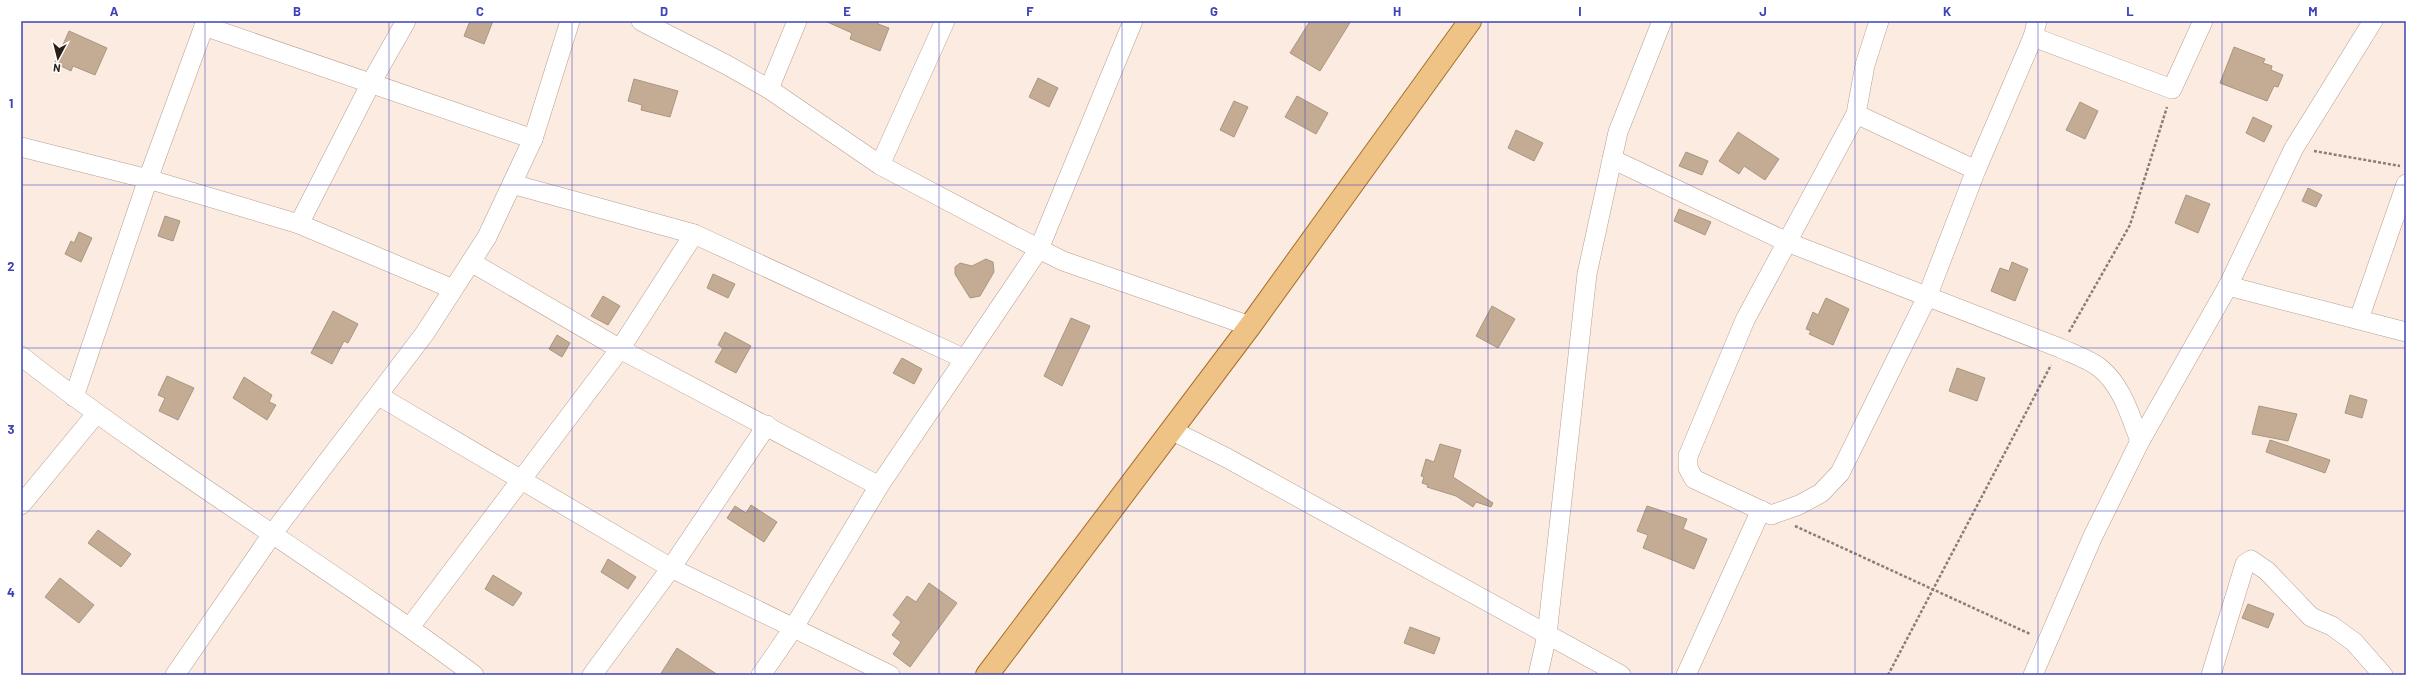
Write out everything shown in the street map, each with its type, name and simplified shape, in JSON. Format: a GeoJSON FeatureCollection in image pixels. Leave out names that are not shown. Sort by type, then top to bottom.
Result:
{"type":"FeatureCollection","features":[{"type":"Feature","properties":{"kind":"main road"},"geometry":{"type":"LineString","coordinates":[[987,675],[1250,326],[1470,21]]}},
{"type":"Feature","properties":{"kind":"street"},"geometry":{"type":"LineString","coordinates":[[300,224],[372,83],[406,21]]}},
{"type":"Feature","properties":{"kind":"street"},"geometry":{"type":"LineString","coordinates":[[175,675],[273,533],[379,396],[454,289],[487,237],[533,139],[570,21]]}},
{"type":"Feature","properties":{"kind":"street"},"geometry":{"type":"LineString","coordinates":[[641,21],[727,65],[768,89],[880,165],[1039,249],[1063,261],[1250,326]]}},
{"type":"Feature","properties":{"kind":"street"},"geometry":{"type":"LineString","coordinates":[[768,89],[797,21]]}},
{"type":"Feature","properties":{"kind":"street"},"geometry":{"type":"LineString","coordinates":[[880,165],[944,21]]}},
{"type":"Feature","properties":{"kind":"street"},"geometry":{"type":"LineString","coordinates":[[761,675],[794,627],[879,486],[1039,249],[1133,21]]}},
{"type":"Feature","properties":{"kind":"street"},"geometry":{"type":"LineString","coordinates":[[1538,675],[1547,635],[1587,274],[1618,132],[1662,21]]}},
{"type":"Feature","properties":{"kind":"street"},"geometry":{"type":"LineString","coordinates":[[1879,21],[1864,65],[1856,114],[1746,320],[1688,456],[1688,468],[1694,479],[1766,512],[1799,504],[1821,493],[1840,473],[1927,297],[1976,170],[2035,29],[2172,89],[2203,21]]}},
{"type":"Feature","properties":{"kind":"street"},"geometry":{"type":"LineString","coordinates":[[2033,675],[2093,536],[2140,441],[2228,286],[2294,148],[2373,21]]}},
{"type":"Feature","properties":{"kind":"street"},"geometry":{"type":"LineString","coordinates":[[74,397],[148,179],[205,24],[533,139]]}},
{"type":"Feature","properties":{"kind":"street"},"geometry":{"type":"LineString","coordinates":[[1856,114],[1976,170]]}},
{"type":"Feature","properties":{"kind":"street"},"geometry":{"type":"LineString","coordinates":[[21,147],[148,179],[300,224],[454,289]]}},
{"type":"Feature","properties":{"kind":"street"},"geometry":{"type":"LineString","coordinates":[[1612,159],[1787,242],[2060,348],[2099,367],[2115,384],[2124,400],[2140,441]]}},
{"type":"Feature","properties":{"kind":"street"},"geometry":{"type":"LineString","coordinates":[[512,184],[694,234],[965,359]]}},
{"type":"Feature","properties":{"kind":"street"},"geometry":{"type":"LineString","coordinates":[[2358,319],[2406,184]]}},
{"type":"Feature","properties":{"kind":"street"},"geometry":{"type":"LineString","coordinates":[[410,627],[620,349],[694,234]]}},
{"type":"Feature","properties":{"kind":"street"},"geometry":{"type":"LineString","coordinates":[[471,262],[620,349],[767,425],[879,486]]}},
{"type":"Feature","properties":{"kind":"street"},"geometry":{"type":"LineString","coordinates":[[2228,286],[2406,332]]}},
{"type":"Feature","properties":{"kind":"street"},"geometry":{"type":"LineString","coordinates":[[21,356],[96,414],[410,627],[474,675]]}},
{"type":"Feature","properties":{"kind":"street"},"geometry":{"type":"LineString","coordinates":[[379,396],[671,568],[890,675]]}},
{"type":"Feature","properties":{"kind":"street"},"geometry":{"type":"LineString","coordinates":[[21,505],[96,414]]}},
{"type":"Feature","properties":{"kind":"street"},"geometry":{"type":"LineString","coordinates":[[592,675],[671,568],[767,425]]}},
{"type":"Feature","properties":{"kind":"street"},"geometry":{"type":"LineString","coordinates":[[1171,430],[1234,462],[1621,675]]}},
{"type":"Feature","properties":{"kind":"street"},"geometry":{"type":"LineString","coordinates":[[1686,675],[1766,512]]}},
{"type":"Feature","properties":{"kind":"street"},"geometry":{"type":"LineString","coordinates":[[2211,675],[2245,564],[2251,560],[2267,570],[2311,617],[2332,626],[2354,642],[2382,675]]}},
{"type":"Feature","properties":{"kind":"path"},"geometry":{"type":"LineString","coordinates":[[1888,675],[2060,348],[2130,225],[2172,89]]}},
{"type":"Feature","properties":{"kind":"path"},"geometry":{"type":"LineString","coordinates":[[2294,148],[2406,167]]}},
{"type":"Feature","properties":{"kind":"path"},"geometry":{"type":"LineString","coordinates":[[1766,512],[2048,642]]}},
{"type":"Feature","properties":{"kind":"building"},"geometry":{"type":"Polygon","coordinates":[[[470,21],[493,21],[484,44],[464,36],[470,21]]]}},
{"type":"Feature","properties":{"kind":"building"},"geometry":{"type":"Polygon","coordinates":[[[825,21],[878,21],[878,24],[889,28],[880,51],[850,39],[852,33],[825,21]]]}},
{"type":"Feature","properties":{"kind":"building"},"geometry":{"type":"Polygon","coordinates":[[[1310,21],[1351,21],[1320,71],[1290,53],[1310,21]]]}},
{"type":"Feature","properties":{"kind":"building"},"geometry":{"type":"Polygon","coordinates":[[[69,31],[107,48],[95,75],[73,66],[71,71],[55,63],[69,31]]]}},
{"type":"Feature","properties":{"kind":"building"},"geometry":{"type":"Polygon","coordinates":[[[2234,47],[2265,59],[2263,63],[2272,66],[2271,70],[2283,75],[2278,87],[2274,86],[2267,101],[2220,83],[2234,47]]]}},
{"type":"Feature","properties":{"kind":"building"},"geometry":{"type":"Polygon","coordinates":[[[1038,78],[1058,88],[1049,107],[1029,97],[1038,78]]]}},
{"type":"Feature","properties":{"kind":"building"},"geometry":{"type":"Polygon","coordinates":[[[634,79],[678,91],[670,117],[641,110],[642,105],[628,101],[634,79]]]}},
{"type":"Feature","properties":{"kind":"building"},"geometry":{"type":"Polygon","coordinates":[[[1297,96],[1328,113],[1316,134],[1285,117],[1297,96]]]}},
{"type":"Feature","properties":{"kind":"building"},"geometry":{"type":"Polygon","coordinates":[[[1234,101],[1248,107],[1234,137],[1220,130],[1234,101]]]}},
{"type":"Feature","properties":{"kind":"building"},"geometry":{"type":"Polygon","coordinates":[[[2080,102],[2098,111],[2085,139],[2066,130],[2080,102]]]}},
{"type":"Feature","properties":{"kind":"building"},"geometry":{"type":"Polygon","coordinates":[[[2253,117],[2272,126],[2264,142],[2246,133],[2253,117]]]}},
{"type":"Feature","properties":{"kind":"building"},"geometry":{"type":"Polygon","coordinates":[[[1516,130],[1543,143],[1534,161],[1508,148],[1516,130]]]}},
{"type":"Feature","properties":{"kind":"building"},"geometry":{"type":"Polygon","coordinates":[[[1738,132],[1779,159],[1765,180],[1744,166],[1739,174],[1719,161],[1738,132]]]}},
{"type":"Feature","properties":{"kind":"building"},"geometry":{"type":"Polygon","coordinates":[[[1686,152],[1708,161],[1702,175],[1679,166],[1686,152]]]}},
{"type":"Feature","properties":{"kind":"building"},"geometry":{"type":"Polygon","coordinates":[[[2308,188],[2322,195],[2316,207],[2302,201],[2308,188]]]}},
{"type":"Feature","properties":{"kind":"building"},"geometry":{"type":"Polygon","coordinates":[[[2186,195],[2210,204],[2198,233],[2175,223],[2186,195]]]}},
{"type":"Feature","properties":{"kind":"building"},"geometry":{"type":"Polygon","coordinates":[[[1679,209],[1711,222],[1705,235],[1674,221],[1679,209]]]}},
{"type":"Feature","properties":{"kind":"building"},"geometry":{"type":"Polygon","coordinates":[[[165,216],[180,221],[173,241],[158,236],[165,216]]]}},
{"type":"Feature","properties":{"kind":"building"},"geometry":{"type":"Polygon","coordinates":[[[79,232],[92,238],[81,262],[65,254],[71,241],[74,243],[79,232]]]}},
{"type":"Feature","properties":{"kind":"building"},"geometry":{"type":"Polygon","coordinates":[[[986,259],[993,262],[994,272],[980,296],[970,298],[955,274],[955,267],[960,263],[972,266],[986,259]]]}},
{"type":"Feature","properties":{"kind":"building"},"geometry":{"type":"Polygon","coordinates":[[[2012,262],[2028,269],[2015,301],[1991,291],[2000,268],[2009,271],[2012,262]]]}},
{"type":"Feature","properties":{"kind":"building"},"geometry":{"type":"Polygon","coordinates":[[[713,274],[735,284],[728,298],[707,288],[713,274]]]}},
{"type":"Feature","properties":{"kind":"building"},"geometry":{"type":"Polygon","coordinates":[[[603,296],[620,306],[608,325],[591,316],[603,296]]]}},
{"type":"Feature","properties":{"kind":"building"},"geometry":{"type":"Polygon","coordinates":[[[1826,298],[1849,309],[1833,345],[1809,334],[1811,331],[1806,329],[1813,312],[1818,315],[1826,298]]]}},
{"type":"Feature","properties":{"kind":"building"},"geometry":{"type":"Polygon","coordinates":[[[1492,306],[1515,319],[1498,348],[1476,336],[1492,306]]]}},
{"type":"Feature","properties":{"kind":"building"},"geometry":{"type":"Polygon","coordinates":[[[333,311],[358,324],[348,343],[344,341],[332,364],[311,353],[333,311]]]}},
{"type":"Feature","properties":{"kind":"building"},"geometry":{"type":"Polygon","coordinates":[[[1071,318],[1090,326],[1062,386],[1044,376],[1071,318]]]}},
{"type":"Feature","properties":{"kind":"building"},"geometry":{"type":"Polygon","coordinates":[[[725,332],[751,346],[736,373],[715,362],[723,348],[718,345],[725,332]]]}},
{"type":"Feature","properties":{"kind":"building"},"geometry":{"type":"Polygon","coordinates":[[[557,335],[570,343],[562,357],[549,349],[557,335]]]}},
{"type":"Feature","properties":{"kind":"building"},"geometry":{"type":"Polygon","coordinates":[[[902,358],[922,369],[914,384],[893,373],[902,358]]]}},
{"type":"Feature","properties":{"kind":"building"},"geometry":{"type":"Polygon","coordinates":[[[1957,368],[1985,378],[1977,401],[1949,391],[1957,368]]]}},
{"type":"Feature","properties":{"kind":"building"},"geometry":{"type":"Polygon","coordinates":[[[167,376],[194,388],[178,420],[159,411],[165,398],[158,395],[167,376]]]}},
{"type":"Feature","properties":{"kind":"building"},"geometry":{"type":"Polygon","coordinates":[[[244,377],[272,395],[269,402],[276,405],[267,420],[233,398],[244,377]]]}},
{"type":"Feature","properties":{"kind":"building"},"geometry":{"type":"Polygon","coordinates":[[[2350,395],[2367,400],[2362,418],[2345,413],[2350,395]]]}},
{"type":"Feature","properties":{"kind":"building"},"geometry":{"type":"Polygon","coordinates":[[[2259,406],[2297,414],[2288,441],[2252,434],[2259,406]]]}},
{"type":"Feature","properties":{"kind":"building"},"geometry":{"type":"Polygon","coordinates":[[[2270,440],[2330,460],[2325,473],[2266,452],[2270,440]]]}},
{"type":"Feature","properties":{"kind":"building"},"geometry":{"type":"Polygon","coordinates":[[[1440,444],[1461,450],[1453,477],[1493,503],[1491,507],[1476,502],[1473,507],[1456,496],[1427,487],[1428,485],[1422,483],[1424,477],[1421,476],[1426,459],[1434,462],[1440,444]]]}},
{"type":"Feature","properties":{"kind":"building"},"geometry":{"type":"Polygon","coordinates":[[[751,505],[777,522],[764,542],[727,518],[735,506],[746,513],[751,505]]]}},
{"type":"Feature","properties":{"kind":"building"},"geometry":{"type":"Polygon","coordinates":[[[1647,506],[1687,519],[1683,529],[1707,539],[1694,569],[1643,548],[1648,535],[1637,531],[1647,506]]]}},
{"type":"Feature","properties":{"kind":"building"},"geometry":{"type":"Polygon","coordinates":[[[98,530],[131,554],[121,567],[88,543],[98,530]]]}},
{"type":"Feature","properties":{"kind":"building"},"geometry":{"type":"Polygon","coordinates":[[[608,559],[636,577],[628,589],[601,572],[608,559]]]}},
{"type":"Feature","properties":{"kind":"building"},"geometry":{"type":"Polygon","coordinates":[[[493,575],[522,593],[513,606],[485,589],[493,575]]]}},
{"type":"Feature","properties":{"kind":"building"},"geometry":{"type":"Polygon","coordinates":[[[60,578],[94,605],[79,623],[45,597],[60,578]]]}},
{"type":"Feature","properties":{"kind":"building"},"geometry":{"type":"Polygon","coordinates":[[[929,583],[957,603],[910,667],[893,654],[901,642],[892,635],[901,622],[893,615],[907,596],[916,602],[929,583]]]}},
{"type":"Feature","properties":{"kind":"building"},"geometry":{"type":"Polygon","coordinates":[[[2248,604],[2274,614],[2268,628],[2242,618],[2248,604]]]}},
{"type":"Feature","properties":{"kind":"building"},"geometry":{"type":"Polygon","coordinates":[[[1410,627],[1440,638],[1434,654],[1404,643],[1410,627]]]}},
{"type":"Feature","properties":{"kind":"building"},"geometry":{"type":"Polygon","coordinates":[[[677,648],[718,675],[660,675],[677,648]]]}}]}
